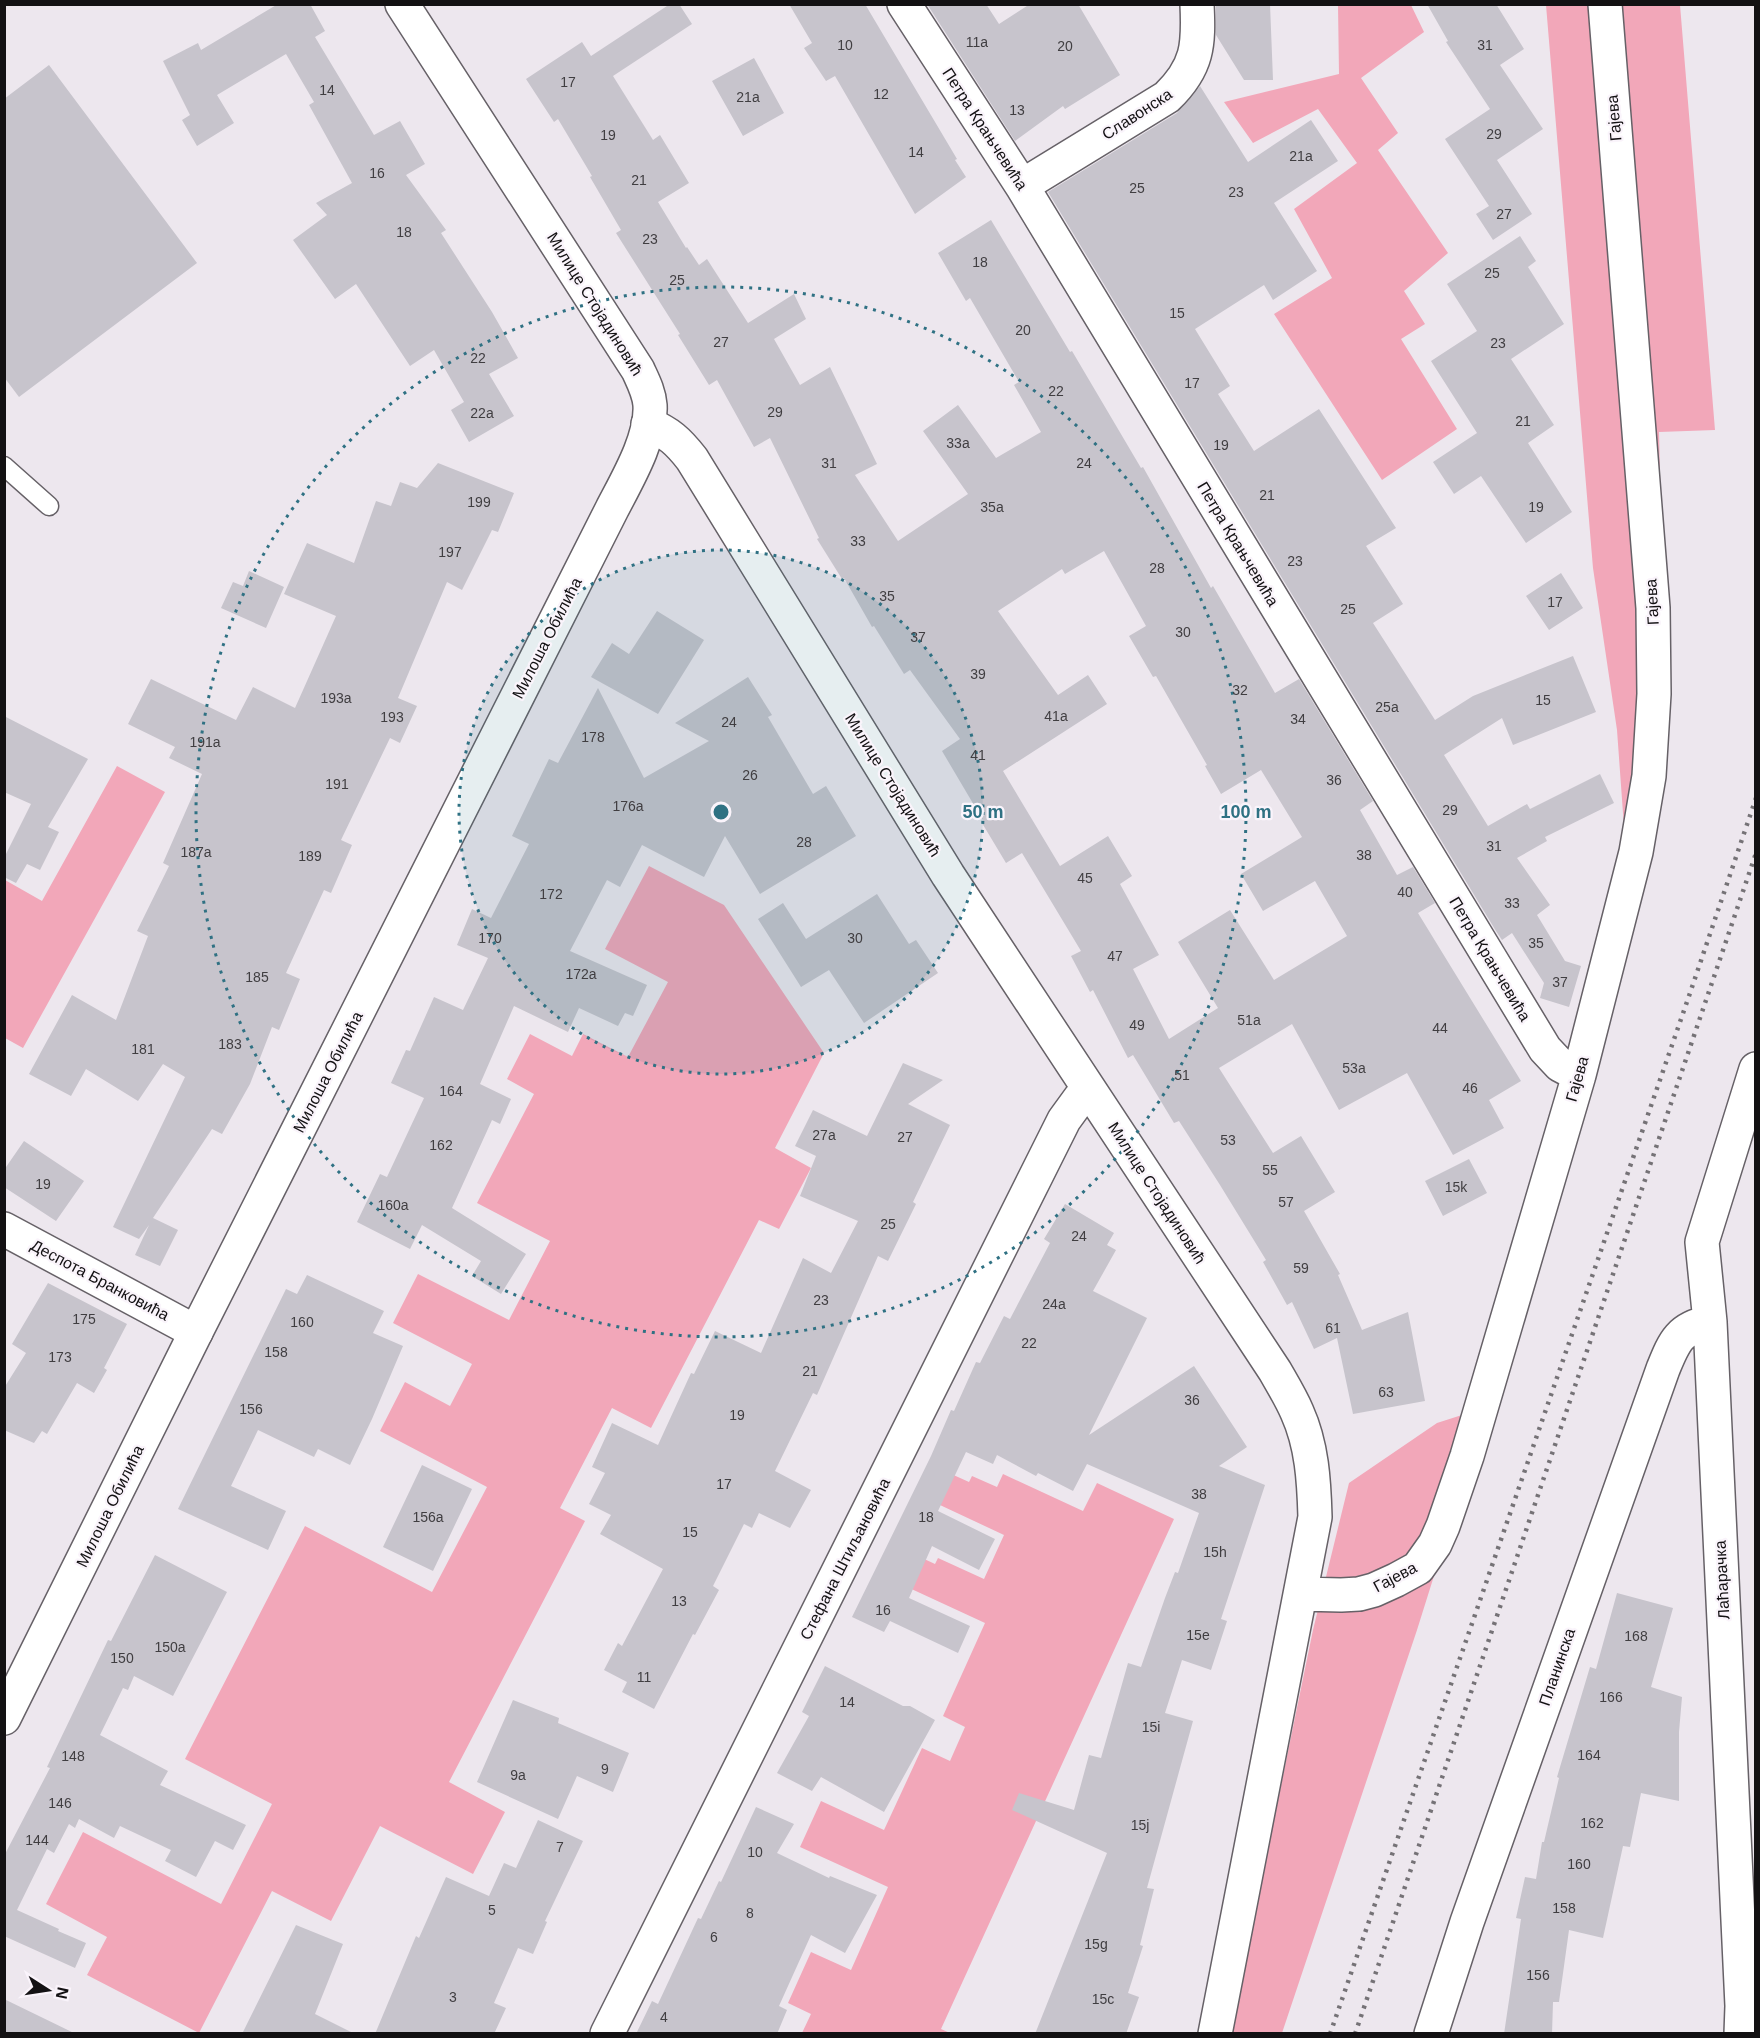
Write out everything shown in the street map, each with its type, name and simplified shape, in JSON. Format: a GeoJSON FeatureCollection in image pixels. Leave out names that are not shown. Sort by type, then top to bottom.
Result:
{"type":"FeatureCollection","features":[{"type":"Feature","properties":{"kind":"street","name":"Милице Стојадиновић"},"geometry":{"type":"LineString","coordinates":[[402,4],[638,370],[646,386],[650,405],[648,424],[679,441],[692,459],[948,875],[1275,1371],[1298,1413],[1309,1447],[1314,1478],[1315,1517],[1301,1594]]}},
{"type":"Feature","properties":{"kind":"street","name":"Петра Крањчевића"},"geometry":{"type":"LineString","coordinates":[[904,4],[1022,186],[1545,1049],[1560,1065],[1579,1075]]}},
{"type":"Feature","properties":{"kind":"street","name":"Славонска"},"geometry":{"type":"LineString","coordinates":[[1022,186],[1167,96],[1180,84],[1195,58],[1198,42],[1197,4]]}},
{"type":"Feature","properties":{"kind":"street","name":"Гајева"},"geometry":{"type":"LineString","coordinates":[[1301,1594],[1341,1595],[1374,1590],[1418,1568],[1435,1544],[1467,1456],[1579,1075],[1636,852],[1649,776],[1654,694],[1652,596],[1605,4]]}},
{"type":"Feature","properties":{"kind":"street","name":"Милоша Обилића"},"geometry":{"type":"LineString","coordinates":[[4,1718],[196,1332],[612,509],[644,442],[648,424]]}},
{"type":"Feature","properties":{"kind":"street","name":"Лаћарачка"},"geometry":{"type":"LineString","coordinates":[[1741,2034],[1710,1322],[1702,1242],[1742,1158],[1755,1069]]}},
{"type":"Feature","properties":{"kind":"street","name":"Стефана Штиљановића"},"geometry":{"type":"LineString","coordinates":[[607,2034],[1064,1120],[1089,1090]]}},
{"type":"Feature","properties":{"kind":"street","name":"Деспота Бранковића"},"geometry":{"type":"LineString","coordinates":[[4,1229],[196,1332]]}},
{"type":"Feature","properties":{"kind":"street","name":"Планинска"},"geometry":{"type":"LineString","coordinates":[[1431,2034],[1467,1922],[1663,1369],[1679,1336],[1692,1327],[1710,1322]]}},
{"type":"Feature","properties":{"kind":"street"},"geometry":{"type":"LineString","coordinates":[[1215,2034],[1301,1594]]}},
{"type":"Feature","properties":{"kind":"lane"},"geometry":{"type":"LineString","coordinates":[[4,466],[49,506]]}},
{"type":"Feature","properties":{"kind":"shaded area"},"geometry":{"type":"Polygon","coordinates":[[[1338,5],[1411,5],[1424,32],[1361,78],[1398,133],[1378,150],[1448,253],[1404,291],[1425,324],[1401,339],[1457,429],[1382,480],[1274,314],[1332,278],[1294,209],[1357,163],[1318,109],[1253,143],[1224,102],[1339,74],[1338,5]]]}},
{"type":"Feature","properties":{"kind":"shaded area"},"geometry":{"type":"Polygon","coordinates":[[[1546,5],[1680,5],[1715,430],[1659,432],[1666,727],[1631,924],[1617,730],[1593,568],[1546,5]]]}},
{"type":"Feature","properties":{"kind":"shaded area"},"geometry":{"type":"Polygon","coordinates":[[[117,766],[165,792],[23,1048],[5,1038],[5,880],[42,901],[117,766]]]}},
{"type":"Feature","properties":{"kind":"shaded area"},"geometry":{"type":"Polygon","coordinates":[[[649,866],[724,905],[824,1053],[775,1148],[811,1168],[779,1229],[759,1220],[651,1428],[612,1408],[560,1508],[585,1521],[449,1782],[505,1812],[473,1874],[380,1826],[331,1921],[272,1891],[199,2033],[87,1975],[107,1937],[46,1904],[83,1832],[221,1904],[272,1804],[185,1759],[305,1526],[432,1592],[487,1487],[380,1431],[405,1382],[450,1406],[472,1364],[393,1323],[418,1274],[509,1320],[550,1241],[477,1203],[534,1094],[507,1079],[530,1034],[572,1056],[583,1034],[628,1057],[668,982],[605,949],[649,866]]]}},
{"type":"Feature","properties":{"kind":"shaded area"},"geometry":{"type":"Polygon","coordinates":[[[1487,1407],[1417,1630],[1282,2033],[1230,2034],[1313,1630],[1349,1483],[1437,1423],[1487,1407]]]}},
{"type":"Feature","properties":{"kind":"shaded area"},"geometry":{"type":"Polygon","coordinates":[[[938,1468],[969,1482],[972,1476],[997,1487],[1003,1474],[1083,1511],[1097,1483],[1174,1519],[941,2029],[950,2033],[802,2033],[811,2014],[788,2003],[811,1952],[851,1970],[888,1887],[800,1847],[821,1801],[884,1830],[922,1748],[950,1761],[965,1727],[943,1716],[985,1623],[879,1574],[892,1544],[935,1564],[938,1558],[984,1579],[1004,1535],[925,1498],[938,1468]]]}},
{"type":"Feature","properties":{"kind":"building"},"geometry":{"type":"Polygon","coordinates":[[[278,4],[310,4],[325,31],[315,37],[374,135],[400,121],[425,164],[406,175],[446,230],[441,233],[492,312],[518,358],[489,374],[514,416],[469,442],[451,410],[464,402],[434,350],[410,366],[356,284],[335,299],[293,240],[327,215],[316,203],[352,183],[309,105],[314,102],[286,54],[217,95],[234,123],[197,146],[182,120],[190,115],[163,61],[198,43],[201,50],[278,4]]]}},
{"type":"Feature","properties":{"kind":"building"},"geometry":{"type":"Polygon","coordinates":[[[670,4],[679,4],[692,24],[613,76],[653,140],[660,135],[689,183],[658,202],[699,265],[707,259],[748,323],[794,294],[806,319],[774,339],[800,385],[830,367],[877,464],[855,475],[898,541],[968,494],[923,431],[958,405],[996,458],[1041,432],[1014,385],[1019,382],[970,298],[966,301],[938,253],[991,220],[1141,468],[1143,467],[1211,588],[1213,586],[1275,693],[1299,679],[1373,801],[1360,810],[1397,875],[1413,867],[1435,903],[1418,913],[1521,1081],[1489,1100],[1504,1128],[1453,1155],[1407,1073],[1339,1110],[1292,1024],[1219,1068],[1273,1153],[1301,1136],[1335,1192],[1304,1211],[1340,1274],[1338,1275],[1362,1330],[1408,1312],[1425,1401],[1353,1414],[1337,1338],[1314,1349],[1292,1302],[1287,1305],[1263,1262],[1266,1260],[1220,1185],[1179,1121],[1174,1123],[1133,1055],[1128,1058],[1093,990],[1090,992],[1071,956],[1081,951],[1022,853],[1006,863],[982,823],[984,822],[942,751],[960,739],[910,670],[904,674],[874,626],[872,627],[844,578],[842,579],[817,539],[819,538],[770,438],[754,447],[717,380],[709,385],[678,335],[680,334],[616,233],[621,230],[558,119],[554,122],[526,79],[582,42],[591,56],[670,4]],[[1104,551],[1065,574],[1062,569],[998,611],[1058,695],[1088,675],[1107,704],[1003,771],[1060,866],[1108,836],[1132,876],[1120,884],[1159,955],[1133,969],[1169,1039],[1218,1008],[1178,942],[1230,910],[1274,980],[1347,936],[1315,881],[1263,911],[1241,874],[1302,837],[1261,770],[1221,794],[1156,676],[1153,677],[1129,636],[1146,626],[1104,551]]]}},
{"type":"Feature","properties":{"kind":"building"},"geometry":{"type":"Polygon","coordinates":[[[789,4],[865,4],[966,177],[915,214],[835,76],[826,81],[804,48],[812,43],[789,4]]]}},
{"type":"Feature","properties":{"kind":"building"},"geometry":{"type":"Polygon","coordinates":[[[927,4],[986,4],[999,24],[1030,4],[1078,4],[1120,75],[1065,109],[1063,106],[1015,141],[927,4]]]}},
{"type":"Feature","properties":{"kind":"building"},"geometry":{"type":"Polygon","coordinates":[[[1216,4],[1270,4],[1273,80],[1244,80],[1216,35],[1216,4]]]}},
{"type":"Feature","properties":{"kind":"building"},"geometry":{"type":"Polygon","coordinates":[[[1427,4],[1496,4],[1524,49],[1500,65],[1543,129],[1497,160],[1532,214],[1493,240],[1476,214],[1489,206],[1445,139],[1490,109],[1446,42],[1448,41],[1427,4]]]}},
{"type":"Feature","properties":{"kind":"building"},"geometry":{"type":"Polygon","coordinates":[[[754,58],[784,113],[743,136],[712,81],[754,58]]]}},
{"type":"Feature","properties":{"kind":"building"},"geometry":{"type":"Polygon","coordinates":[[[49,65],[197,263],[19,397],[4,377],[4,99],[49,65]]]}},
{"type":"Feature","properties":{"kind":"building"},"geometry":{"type":"Polygon","coordinates":[[[1200,86],[1248,162],[1311,120],[1338,161],[1274,203],[1317,271],[1273,300],[1264,285],[1195,329],[1230,386],[1218,394],[1254,451],[1319,409],[1396,528],[1366,546],[1403,604],[1373,623],[1435,720],[1473,696],[1573,656],[1596,712],[1513,745],[1502,718],[1444,755],[1488,826],[1527,804],[1530,809],[1600,774],[1614,803],[1545,837],[1547,841],[1517,858],[1550,905],[1537,915],[1565,961],[1581,966],[1569,1007],[1540,998],[1544,983],[1512,933],[1502,940],[1496,931],[1048,192],[1177,113],[1200,86]]]}},
{"type":"Feature","properties":{"kind":"building"},"geometry":{"type":"Polygon","coordinates":[[[1520,236],[1536,261],[1528,267],[1564,324],[1511,359],[1554,425],[1528,443],[1572,512],[1526,543],[1481,476],[1454,494],[1433,462],[1477,433],[1431,361],[1477,331],[1447,284],[1520,236]]]}},
{"type":"Feature","properties":{"kind":"building"},"geometry":{"type":"Polygon","coordinates":[[[438,463],[514,493],[498,532],[492,530],[462,590],[447,582],[398,698],[417,706],[400,743],[390,738],[341,840],[352,845],[331,893],[324,890],[286,973],[300,979],[279,1030],[272,1027],[250,1084],[222,1134],[212,1129],[153,1218],[178,1230],[160,1266],[135,1255],[149,1225],[139,1239],[113,1227],[185,1077],[163,1064],[138,1101],[86,1069],[71,1096],[29,1074],[72,995],[116,1020],[148,936],[137,931],[169,866],[163,863],[202,774],[169,758],[175,747],[128,724],[151,679],[236,720],[253,687],[295,708],[336,616],[284,594],[307,543],[354,563],[376,501],[391,506],[400,482],[417,488],[438,463]]]}},
{"type":"Feature","properties":{"kind":"building"},"geometry":{"type":"Polygon","coordinates":[[[249,571],[284,587],[266,628],[221,608],[233,582],[243,586],[249,571]]]}},
{"type":"Feature","properties":{"kind":"building"},"geometry":{"type":"Polygon","coordinates":[[[1561,573],[1583,608],[1549,630],[1526,596],[1561,573]]]}},
{"type":"Feature","properties":{"kind":"building"},"geometry":{"type":"Polygon","coordinates":[[[657,611],[704,640],[658,714],[591,677],[612,643],[629,654],[657,611]]]}},
{"type":"Feature","properties":{"kind":"building"},"geometry":{"type":"Polygon","coordinates":[[[748,677],[772,715],[768,717],[813,794],[826,786],[856,836],[760,894],[725,836],[704,877],[642,845],[620,887],[607,880],[570,951],[647,985],[633,1016],[625,1013],[618,1026],[579,1008],[568,1032],[514,1006],[480,1084],[511,1099],[500,1124],[492,1120],[452,1208],[526,1254],[501,1294],[472,1276],[481,1261],[422,1225],[410,1249],[357,1222],[380,1174],[387,1177],[424,1098],[391,1083],[406,1050],[410,1051],[434,997],[463,1010],[488,958],[457,945],[472,909],[491,918],[529,844],[512,836],[549,759],[558,763],[598,688],[644,778],[709,741],[675,723],[748,677]]]}},
{"type":"Feature","properties":{"kind":"building"},"geometry":{"type":"Polygon","coordinates":[[[4,716],[88,759],[48,827],[59,832],[40,870],[27,864],[16,883],[4,877],[4,858],[31,804],[4,792],[4,716]]]}},
{"type":"Feature","properties":{"kind":"building"},"geometry":{"type":"Polygon","coordinates":[[[877,894],[909,944],[916,940],[938,973],[864,1023],[829,970],[801,987],[758,919],[783,903],[806,939],[877,894]]]}},
{"type":"Feature","properties":{"kind":"building"},"geometry":{"type":"Polygon","coordinates":[[[903,1063],[943,1080],[908,1104],[950,1125],[913,1202],[916,1204],[888,1261],[878,1256],[817,1395],[813,1393],[775,1471],[811,1490],[790,1528],[759,1513],[752,1528],[744,1524],[713,1586],[719,1590],[654,1709],[622,1692],[627,1682],[604,1670],[618,1643],[622,1646],[663,1569],[600,1534],[611,1515],[589,1504],[605,1473],[592,1467],[612,1423],[658,1445],[691,1373],[694,1374],[715,1331],[761,1353],[803,1258],[831,1273],[858,1221],[800,1196],[816,1156],[795,1146],[813,1110],[867,1136],[903,1063]]]}},
{"type":"Feature","properties":{"kind":"building"},"geometry":{"type":"Polygon","coordinates":[[[24,1141],[84,1181],[56,1221],[4,1187],[4,1170],[24,1141]]]}},
{"type":"Feature","properties":{"kind":"building"},"geometry":{"type":"Polygon","coordinates":[[[1469,1159],[1487,1193],[1443,1216],[1425,1181],[1469,1159]]]}},
{"type":"Feature","properties":{"kind":"building"},"geometry":{"type":"Polygon","coordinates":[[[1065,1204],[1114,1233],[1107,1245],[1116,1250],[1093,1291],[1147,1318],[1089,1435],[1194,1366],[1247,1447],[1219,1466],[1265,1485],[1221,1619],[1227,1621],[1211,1670],[1182,1660],[1165,1713],[1193,1721],[1147,1888],[1154,1889],[1140,1945],[1143,1946],[1128,1993],[1139,1997],[1126,2034],[1035,2034],[1107,1853],[1012,1810],[1019,1793],[1074,1810],[1089,1755],[1101,1758],[1128,1663],[1141,1667],[1165,1598],[1175,1572],[1178,1573],[1199,1513],[1087,1464],[1073,1491],[1038,1473],[1036,1476],[997,1455],[993,1464],[966,1452],[938,1511],[995,1539],[979,1570],[932,1546],[909,1598],[970,1626],[958,1653],[890,1621],[884,1632],[852,1617],[931,1456],[951,1410],[954,1411],[976,1362],[980,1363],[1004,1316],[1010,1319],[1050,1243],[1044,1239],[1065,1204]]]}},
{"type":"Feature","properties":{"kind":"building"},"geometry":{"type":"Polygon","coordinates":[[[307,1275],[384,1311],[373,1333],[403,1346],[350,1465],[318,1449],[314,1457],[258,1430],[231,1486],[286,1511],[268,1550],[178,1509],[286,1289],[297,1294],[307,1275]]]}},
{"type":"Feature","properties":{"kind":"building"},"geometry":{"type":"Polygon","coordinates":[[[48,1283],[127,1324],[104,1368],[107,1370],[94,1393],[77,1383],[47,1434],[42,1431],[34,1443],[4,1430],[4,1388],[26,1353],[12,1344],[48,1283]]]}},
{"type":"Feature","properties":{"kind":"building"},"geometry":{"type":"Polygon","coordinates":[[[422,1465],[472,1489],[433,1571],[383,1547],[422,1465]]]}},
{"type":"Feature","properties":{"kind":"building"},"geometry":{"type":"Polygon","coordinates":[[[155,1555],[227,1592],[173,1696],[134,1676],[128,1690],[123,1688],[100,1735],[168,1771],[160,1785],[246,1825],[233,1850],[215,1841],[196,1877],[165,1861],[171,1850],[120,1826],[114,1838],[79,1819],[75,1828],[69,1824],[54,1853],[47,1849],[17,1910],[86,1943],[75,1968],[4,1936],[4,1856],[50,1768],[47,1767],[108,1640],[111,1641],[155,1555]]]}},
{"type":"Feature","properties":{"kind":"building"},"geometry":{"type":"Polygon","coordinates":[[[1617,1593],[1673,1608],[1651,1687],[1682,1697],[1679,1732],[1679,1801],[1641,1793],[1630,1847],[1623,1846],[1603,1938],[1569,1930],[1559,2002],[1553,2002],[1552,2034],[1504,2034],[1521,1919],[1516,1918],[1525,1877],[1536,1879],[1542,1842],[1544,1842],[1559,1778],[1557,1777],[1590,1667],[1596,1669],[1617,1593]]]}},
{"type":"Feature","properties":{"kind":"building"},"geometry":{"type":"Polygon","coordinates":[[[825,1666],[935,1720],[884,1812],[821,1777],[812,1791],[777,1773],[809,1716],[802,1712],[825,1666]]]}},
{"type":"Feature","properties":{"kind":"building"},"geometry":{"type":"Polygon","coordinates":[[[513,1700],[559,1718],[558,1723],[629,1753],[613,1792],[577,1776],[558,1819],[477,1782],[513,1700]]]}},
{"type":"Feature","properties":{"kind":"building"},"geometry":{"type":"Polygon","coordinates":[[[756,1807],[794,1824],[777,1853],[829,1878],[830,1876],[877,1895],[845,1953],[811,1935],[779,2006],[787,2010],[777,2034],[636,2034],[652,2001],[658,2004],[698,1918],[701,1919],[719,1881],[721,1882],[756,1807]]]}},
{"type":"Feature","properties":{"kind":"building"},"geometry":{"type":"Polygon","coordinates":[[[538,1820],[583,1841],[545,1921],[547,1922],[533,1954],[518,1948],[494,2003],[506,2008],[494,2034],[375,2034],[416,1936],[419,1938],[446,1877],[489,1896],[504,1863],[516,1868],[538,1820]]]}},
{"type":"Feature","properties":{"kind":"building"},"geometry":{"type":"Polygon","coordinates":[[[296,1925],[343,1944],[315,2014],[355,2034],[242,2034],[296,1925]]]}},
{"type":"Feature","properties":{"kind":"building"},"geometry":{"type":"Polygon","coordinates":[[[4,1999],[76,2034],[4,2034],[4,1999]]]}},
{"type":"Feature","properties":{"kind":"railway"},"geometry":{"type":"LineString","coordinates":[[1330,2034],[1756,798]]}},
{"type":"Feature","properties":{"kind":"railway"},"geometry":{"type":"LineString","coordinates":[[1355,2034],[1756,853]]}}]}
